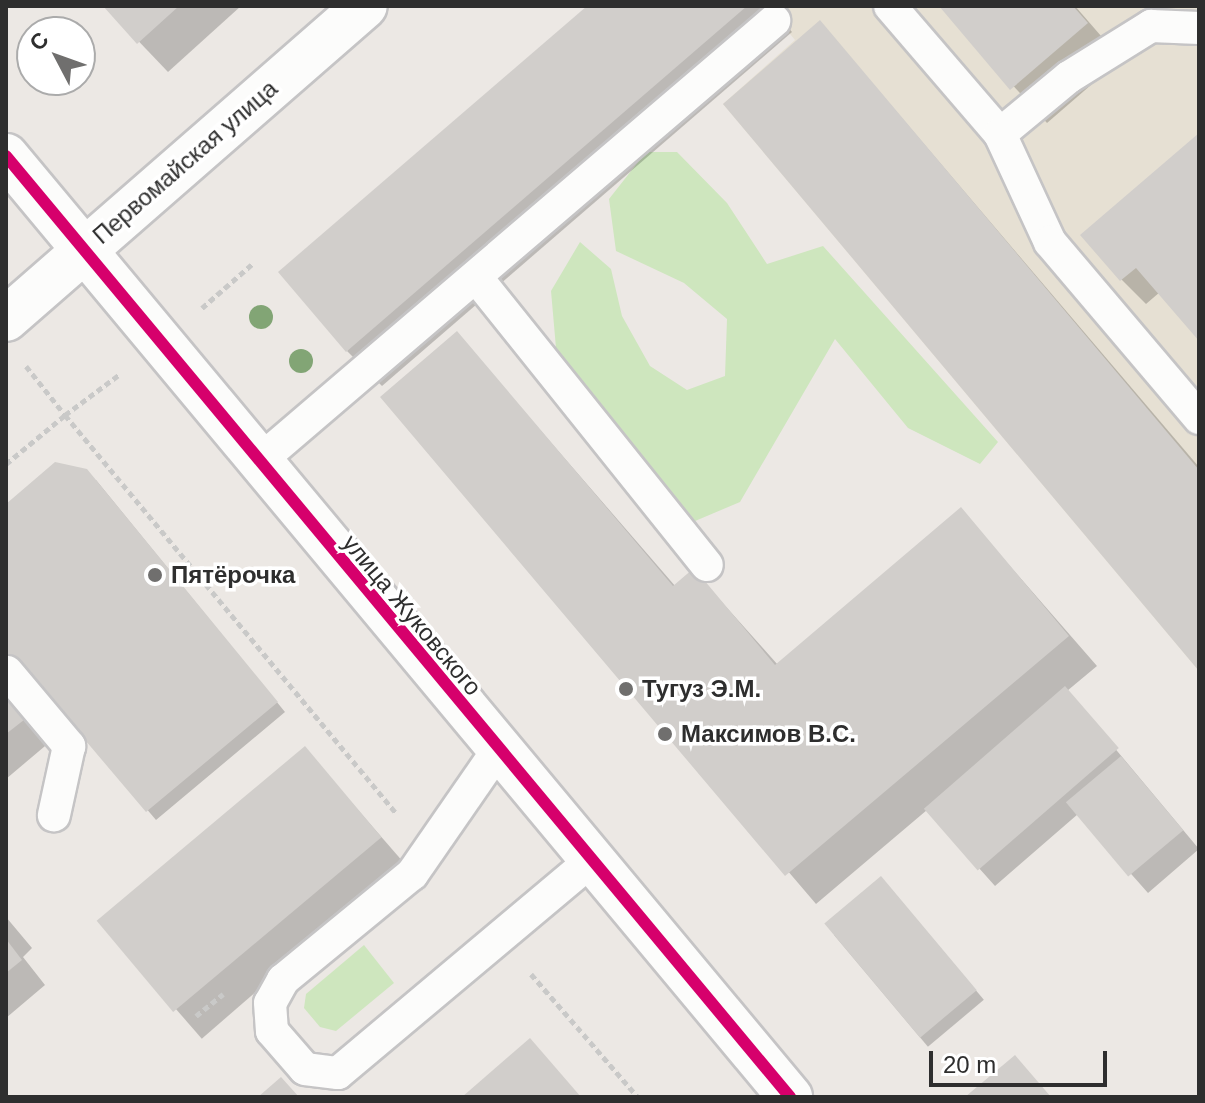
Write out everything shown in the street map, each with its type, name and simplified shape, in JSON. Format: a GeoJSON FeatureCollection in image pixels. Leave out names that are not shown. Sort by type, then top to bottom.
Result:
{"type":"FeatureCollection","features":[{"type":"Feature","properties":{"kind":"street","name":"Первомайская улица"},"geometry":{"type":"LineString","coordinates":[[11,336],[82,251],[365,6]]}},
{"type":"Feature","properties":{"kind":"street","name":"улица Жуковского"},"geometry":{"type":"LineString","coordinates":[[6,156],[256,464],[790,1097]]}},
{"type":"Feature","properties":{"kind":"lane"},"geometry":{"type":"LineString","coordinates":[[890,6],[1000,134],[1050,242],[1199,418]]}},
{"type":"Feature","properties":{"kind":"lane"},"geometry":{"type":"LineString","coordinates":[[1000,134],[1144,16],[1199,28]]}},
{"type":"Feature","properties":{"kind":"lane"},"geometry":{"type":"LineString","coordinates":[[256,464],[774,21]]}},
{"type":"Feature","properties":{"kind":"lane"},"geometry":{"type":"LineString","coordinates":[[476,277],[707,565]]}},
{"type":"Feature","properties":{"kind":"lane"},"geometry":{"type":"LineString","coordinates":[[7,672],[69,746],[54,815]]}},
{"type":"Feature","properties":{"kind":"lane"},"geometry":{"type":"LineString","coordinates":[[498,750],[429,853],[283,980],[270,1003],[272,1031],[305,1069],[338,1073],[591,861]]}},
{"type":"Feature","properties":{"kind":"path"},"geometry":{"type":"LineString","coordinates":[[11,336],[65,415],[429,853]]}},
{"type":"Feature","properties":{"kind":"path"},"geometry":{"type":"LineString","coordinates":[[6,464],[65,415]]}},
{"type":"Feature","properties":{"kind":"path"},"geometry":{"type":"LineString","coordinates":[[500,938],[638,1097]]}},
{"type":"Feature","properties":{"kind":"shaded area"},"geometry":{"type":"Polygon","coordinates":[[[767,6],[1199,6],[1199,671],[723,104],[795,40],[767,6]]]}},
{"type":"Feature","properties":{"kind":"green space"},"geometry":{"type":"Polygon","coordinates":[[[646,152],[677,152],[727,203],[767,264],[823,246],[998,442],[980,464],[908,428],[835,339],[740,502],[662,535],[561,405],[551,291],[580,242],[611,269],[622,316],[650,366],[687,390],[725,376],[727,319],[684,283],[616,251],[609,199],[646,152]]]}},
{"type":"Feature","properties":{"kind":"green space"},"geometry":{"type":"Polygon","coordinates":[[[364,945],[394,983],[336,1031],[320,1027],[304,1008],[306,994],[364,945]]]}},
{"type":"Feature","properties":{"kind":"building"},"geometry":{"type":"Polygon","coordinates":[[[103,6],[179,6],[137,44],[103,6]]]}},
{"type":"Feature","properties":{"kind":"building"},"geometry":{"type":"Polygon","coordinates":[[[587,6],[747,6],[346,352],[278,272],[587,6]]]}},
{"type":"Feature","properties":{"kind":"building"},"geometry":{"type":"Polygon","coordinates":[[[939,6],[1073,6],[1088,23],[1010,90],[939,6]]]}},
{"type":"Feature","properties":{"kind":"building"},"geometry":{"type":"Polygon","coordinates":[[[820,20],[1199,470],[1199,671],[723,104],[820,20]]]}},
{"type":"Feature","properties":{"kind":"building"},"geometry":{"type":"Polygon","coordinates":[[[1199,133],[1199,341],[1136,268],[1120,281],[1080,235],[1199,133]]]}},
{"type":"Feature","properties":{"kind":"building"},"geometry":{"type":"Polygon","coordinates":[[[457,331],[673,586],[694,568],[775,665],[961,507],[1069,636],[785,876],[380,397],[457,331]]]}},
{"type":"Feature","properties":{"kind":"building"},"geometry":{"type":"Polygon","coordinates":[[[55,462],[87,469],[278,702],[146,812],[19,662],[6,672],[6,504],[55,462]]]}},
{"type":"Feature","properties":{"kind":"building"},"geometry":{"type":"Polygon","coordinates":[[[1065,686],[1119,748],[978,871],[924,809],[1065,686]]]}},
{"type":"Feature","properties":{"kind":"building"},"geometry":{"type":"Polygon","coordinates":[[[6,689],[29,716],[6,734],[6,689]]]}},
{"type":"Feature","properties":{"kind":"building"},"geometry":{"type":"Polygon","coordinates":[[[305,746],[381,837],[173,1012],[97,921],[305,746]]]}},
{"type":"Feature","properties":{"kind":"building"},"geometry":{"type":"Polygon","coordinates":[[[1121,756],[1183,830],[1128,877],[1066,802],[1121,756]]]}},
{"type":"Feature","properties":{"kind":"building"},"geometry":{"type":"Polygon","coordinates":[[[881,876],[977,990],[920,1038],[824,924],[881,876]]]}},
{"type":"Feature","properties":{"kind":"building"},"geometry":{"type":"Polygon","coordinates":[[[6,939],[22,960],[6,973],[6,939]]]}},
{"type":"Feature","properties":{"kind":"building"},"geometry":{"type":"Polygon","coordinates":[[[530,1038],[581,1097],[462,1097],[530,1038]]]}},
{"type":"Feature","properties":{"kind":"building"},"geometry":{"type":"Polygon","coordinates":[[[1015,1055],[1051,1097],[965,1097],[1015,1055]]]}},
{"type":"Feature","properties":{"kind":"building"},"geometry":{"type":"Polygon","coordinates":[[[281,1077],[299,1097],[258,1097],[281,1077]]]}},
{"type":"Feature","properties":{"kind":"cycle path"},"geometry":{"type":"LineString","coordinates":[[6,156],[790,1097]]}},
{"type":"Feature","properties":{"kind":"place","name":"Пятёрочка"},"geometry":{"type":"Point","coordinates":[155,575]}},
{"type":"Feature","properties":{"kind":"place","name":"Тугуз Э.М."},"geometry":{"type":"Point","coordinates":[626,689]}},
{"type":"Feature","properties":{"kind":"place","name":"Максимов В.С."},"geometry":{"type":"Point","coordinates":[665,734]}}]}
